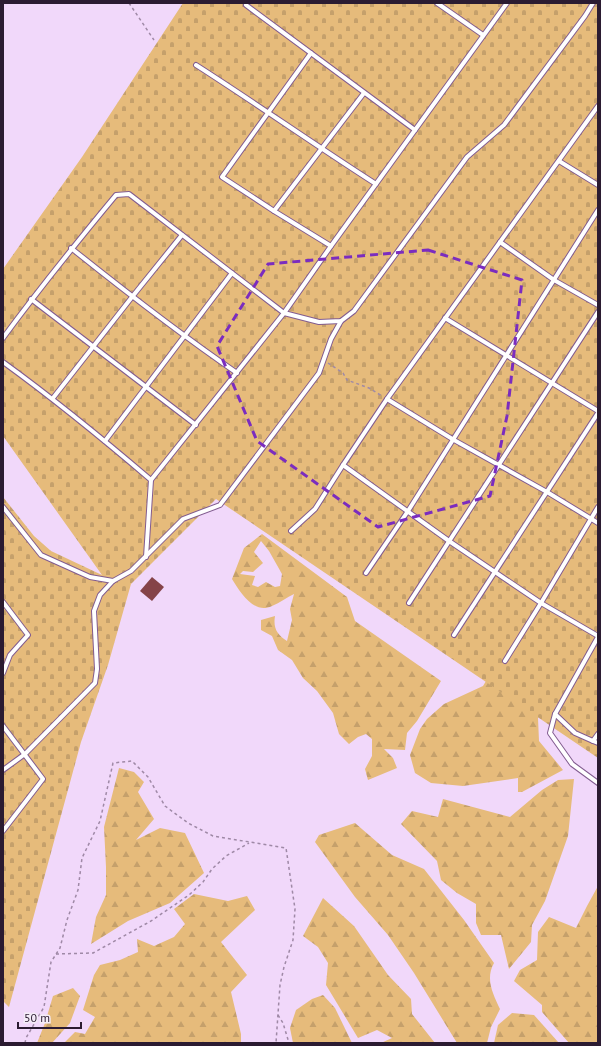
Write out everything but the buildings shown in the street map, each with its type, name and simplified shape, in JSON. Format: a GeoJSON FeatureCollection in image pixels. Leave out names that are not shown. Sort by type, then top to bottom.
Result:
{"type":"FeatureCollection","features":[{"type":"Feature","properties":{"kind":"lane"},"geometry":{"type":"LineString","coordinates":[[437,3],[483,35]]}},
{"type":"Feature","properties":{"kind":"lane"},"geometry":{"type":"LineString","coordinates":[[146,557],[151,480],[284,313],[507,3]]}},
{"type":"Feature","properties":{"kind":"lane"},"geometry":{"type":"LineString","coordinates":[[3,770],[24,754],[95,683],[98,668],[94,610],[100,596],[113,581],[131,571],[183,519],[220,505],[319,373],[331,339],[341,321],[354,311],[467,157],[504,125],[585,16],[592,3]]}},
{"type":"Feature","properties":{"kind":"lane"},"geometry":{"type":"LineString","coordinates":[[246,5],[415,130]]}},
{"type":"Feature","properties":{"kind":"lane"},"geometry":{"type":"LineString","coordinates":[[311,53],[222,177],[331,246]]}},
{"type":"Feature","properties":{"kind":"lane"},"geometry":{"type":"LineString","coordinates":[[196,65],[376,184]]}},
{"type":"Feature","properties":{"kind":"lane"},"geometry":{"type":"LineString","coordinates":[[274,211],[364,93]]}},
{"type":"Feature","properties":{"kind":"lane"},"geometry":{"type":"LineString","coordinates":[[291,531],[315,509],[387,399],[598,106]]}},
{"type":"Feature","properties":{"kind":"lane"},"geometry":{"type":"LineString","coordinates":[[559,161],[598,185]]}},
{"type":"Feature","properties":{"kind":"lane"},"geometry":{"type":"LineString","coordinates":[[3,338],[71,248],[116,196],[130,194],[284,313],[319,322],[341,321]]}},
{"type":"Feature","properties":{"kind":"lane"},"geometry":{"type":"LineString","coordinates":[[366,573],[454,440],[598,210]]}},
{"type":"Feature","properties":{"kind":"lane"},"geometry":{"type":"LineString","coordinates":[[53,398],[132,296],[182,235]]}},
{"type":"Feature","properties":{"kind":"lane"},"geometry":{"type":"LineString","coordinates":[[500,242],[554,280],[598,305]]}},
{"type":"Feature","properties":{"kind":"lane"},"geometry":{"type":"LineString","coordinates":[[71,248],[185,337],[237,373]]}},
{"type":"Feature","properties":{"kind":"lane"},"geometry":{"type":"LineString","coordinates":[[105,440],[185,337],[232,273]]}},
{"type":"Feature","properties":{"kind":"lane"},"geometry":{"type":"LineString","coordinates":[[31,299],[196,425]]}},
{"type":"Feature","properties":{"kind":"lane"},"geometry":{"type":"LineString","coordinates":[[409,603],[598,312]]}},
{"type":"Feature","properties":{"kind":"lane"},"geometry":{"type":"LineString","coordinates":[[445,318],[598,412],[454,635]]}},
{"type":"Feature","properties":{"kind":"lane"},"geometry":{"type":"LineString","coordinates":[[3,362],[53,398],[151,480]]}},
{"type":"Feature","properties":{"kind":"lane"},"geometry":{"type":"LineString","coordinates":[[387,399],[454,440],[500,464],[598,523]]}},
{"type":"Feature","properties":{"kind":"lane"},"geometry":{"type":"LineString","coordinates":[[343,465],[541,603],[598,636],[555,714],[550,733],[572,764],[598,783]]}},
{"type":"Feature","properties":{"kind":"lane"},"geometry":{"type":"LineString","coordinates":[[3,507],[42,556],[90,577],[113,581]]}},
{"type":"Feature","properties":{"kind":"lane"},"geometry":{"type":"LineString","coordinates":[[504,660],[541,603],[598,507]]}},
{"type":"Feature","properties":{"kind":"lane"},"geometry":{"type":"LineString","coordinates":[[3,602],[28,635],[10,655],[3,673]]}},
{"type":"Feature","properties":{"kind":"lane"},"geometry":{"type":"LineString","coordinates":[[555,714],[575,733],[596,742],[598,734]]}},
{"type":"Feature","properties":{"kind":"lane"},"geometry":{"type":"LineString","coordinates":[[3,726],[43,779],[3,831]]}},
{"type":"Feature","properties":{"kind":"path"},"geometry":{"type":"LineString","coordinates":[[129,3],[154,40]]}},
{"type":"Feature","properties":{"kind":"path"},"geometry":{"type":"LineString","coordinates":[[324,359],[343,373],[347,380],[369,388],[387,399]]}},
{"type":"Feature","properties":{"kind":"path"},"geometry":{"type":"LineString","coordinates":[[24,1043],[44,1007],[52,962],[60,948],[67,920],[78,890],[82,858],[100,821],[113,764],[132,761],[148,777],[165,806],[188,823],[213,836],[286,848],[295,909],[294,940],[284,967],[280,985],[276,1043]]}},
{"type":"Feature","properties":{"kind":"path"},"geometry":{"type":"LineString","coordinates":[[56,954],[93,953],[151,921],[203,882],[212,869],[226,856],[249,843]]}},
{"type":"Feature","properties":{"kind":"path"},"geometry":{"type":"LineString","coordinates":[[278,1015],[283,1023],[289,1043]]}},
{"type":"Feature","properties":{"kind":"highlighted area"},"geometry":{"type":"Polygon","coordinates":[[[428,250],[522,280],[507,416],[490,496],[378,527],[257,441],[217,346],[268,264],[428,250]]]}},
{"type":"Feature","properties":{"kind":"green space"},"geometry":{"type":"Polygon","coordinates":[[[183,3],[598,3],[598,758],[216,499],[131,584],[108,665],[81,742],[9,1007],[3,1001],[3,497],[34,536],[51,551],[102,575],[3,436],[3,269],[82,157],[183,3]]]}},
{"type":"Feature","properties":{"kind":"green space"},"geometry":{"type":"Polygon","coordinates":[[[262,534],[347,597],[355,621],[441,681],[417,721],[407,733],[405,750],[384,749],[393,758],[397,768],[368,780],[365,769],[372,756],[372,739],[366,734],[358,737],[349,744],[339,734],[333,713],[317,691],[303,678],[292,660],[278,650],[272,636],[261,630],[261,620],[275,616],[276,631],[287,641],[292,620],[290,609],[294,594],[275,605],[265,608],[254,605],[248,601],[232,579],[244,548],[262,534]],[[261,541],[254,552],[263,563],[253,572],[243,571],[240,574],[255,576],[252,585],[258,587],[266,582],[275,587],[280,586],[282,574],[269,551],[261,541]]]}},
{"type":"Feature","properties":{"kind":"green space"},"geometry":{"type":"Polygon","coordinates":[[[492,671],[539,701],[539,741],[563,770],[522,792],[518,792],[518,778],[463,786],[431,783],[415,773],[410,755],[420,729],[427,719],[444,704],[483,686],[492,671]]]}},
{"type":"Feature","properties":{"kind":"green space"},"geometry":{"type":"Polygon","coordinates":[[[119,768],[134,772],[144,782],[138,792],[154,819],[136,840],[160,828],[185,833],[204,873],[170,903],[128,921],[91,944],[96,917],[106,895],[104,827],[119,768]]]}},
{"type":"Feature","properties":{"kind":"green space"},"geometry":{"type":"Polygon","coordinates":[[[574,779],[568,836],[545,901],[532,925],[531,942],[509,969],[501,935],[481,935],[476,923],[476,904],[457,893],[441,880],[437,861],[401,824],[412,811],[438,817],[443,799],[510,817],[542,790],[558,780],[574,779]]]}},
{"type":"Feature","properties":{"kind":"green space"},"geometry":{"type":"Polygon","coordinates":[[[355,823],[392,855],[424,869],[464,920],[494,963],[491,969],[490,981],[500,1009],[491,1027],[487,1043],[457,1043],[414,973],[388,935],[355,897],[315,842],[319,835],[355,823]]]}},
{"type":"Feature","properties":{"kind":"green space"},"geometry":{"type":"Polygon","coordinates":[[[598,886],[598,1043],[569,1043],[542,1012],[542,1005],[514,981],[520,970],[537,960],[538,932],[549,917],[576,928],[598,886]]]}},
{"type":"Feature","properties":{"kind":"green space"},"geometry":{"type":"Polygon","coordinates":[[[194,894],[228,901],[247,896],[255,910],[221,942],[247,975],[231,992],[241,1034],[241,1043],[64,1043],[75,1032],[85,1034],[95,1017],[83,1010],[94,975],[100,965],[120,960],[138,952],[137,939],[154,946],[174,937],[185,924],[174,909],[194,894]]]}},
{"type":"Feature","properties":{"kind":"green space"},"geometry":{"type":"Polygon","coordinates":[[[323,898],[354,926],[388,975],[411,999],[412,1014],[435,1043],[381,1043],[392,1038],[377,1030],[358,1038],[326,985],[328,963],[318,947],[303,936],[323,898]]]}},
{"type":"Feature","properties":{"kind":"green space"},"geometry":{"type":"Polygon","coordinates":[[[73,988],[80,996],[70,1023],[52,1043],[37,1043],[53,996],[73,988]]]}},
{"type":"Feature","properties":{"kind":"green space"},"geometry":{"type":"Polygon","coordinates":[[[323,995],[335,1008],[352,1043],[293,1043],[290,1028],[296,1010],[312,999],[323,995]]]}},
{"type":"Feature","properties":{"kind":"green space"},"geometry":{"type":"Polygon","coordinates":[[[512,1013],[534,1015],[559,1043],[494,1043],[498,1025],[512,1013]]]}}]}
